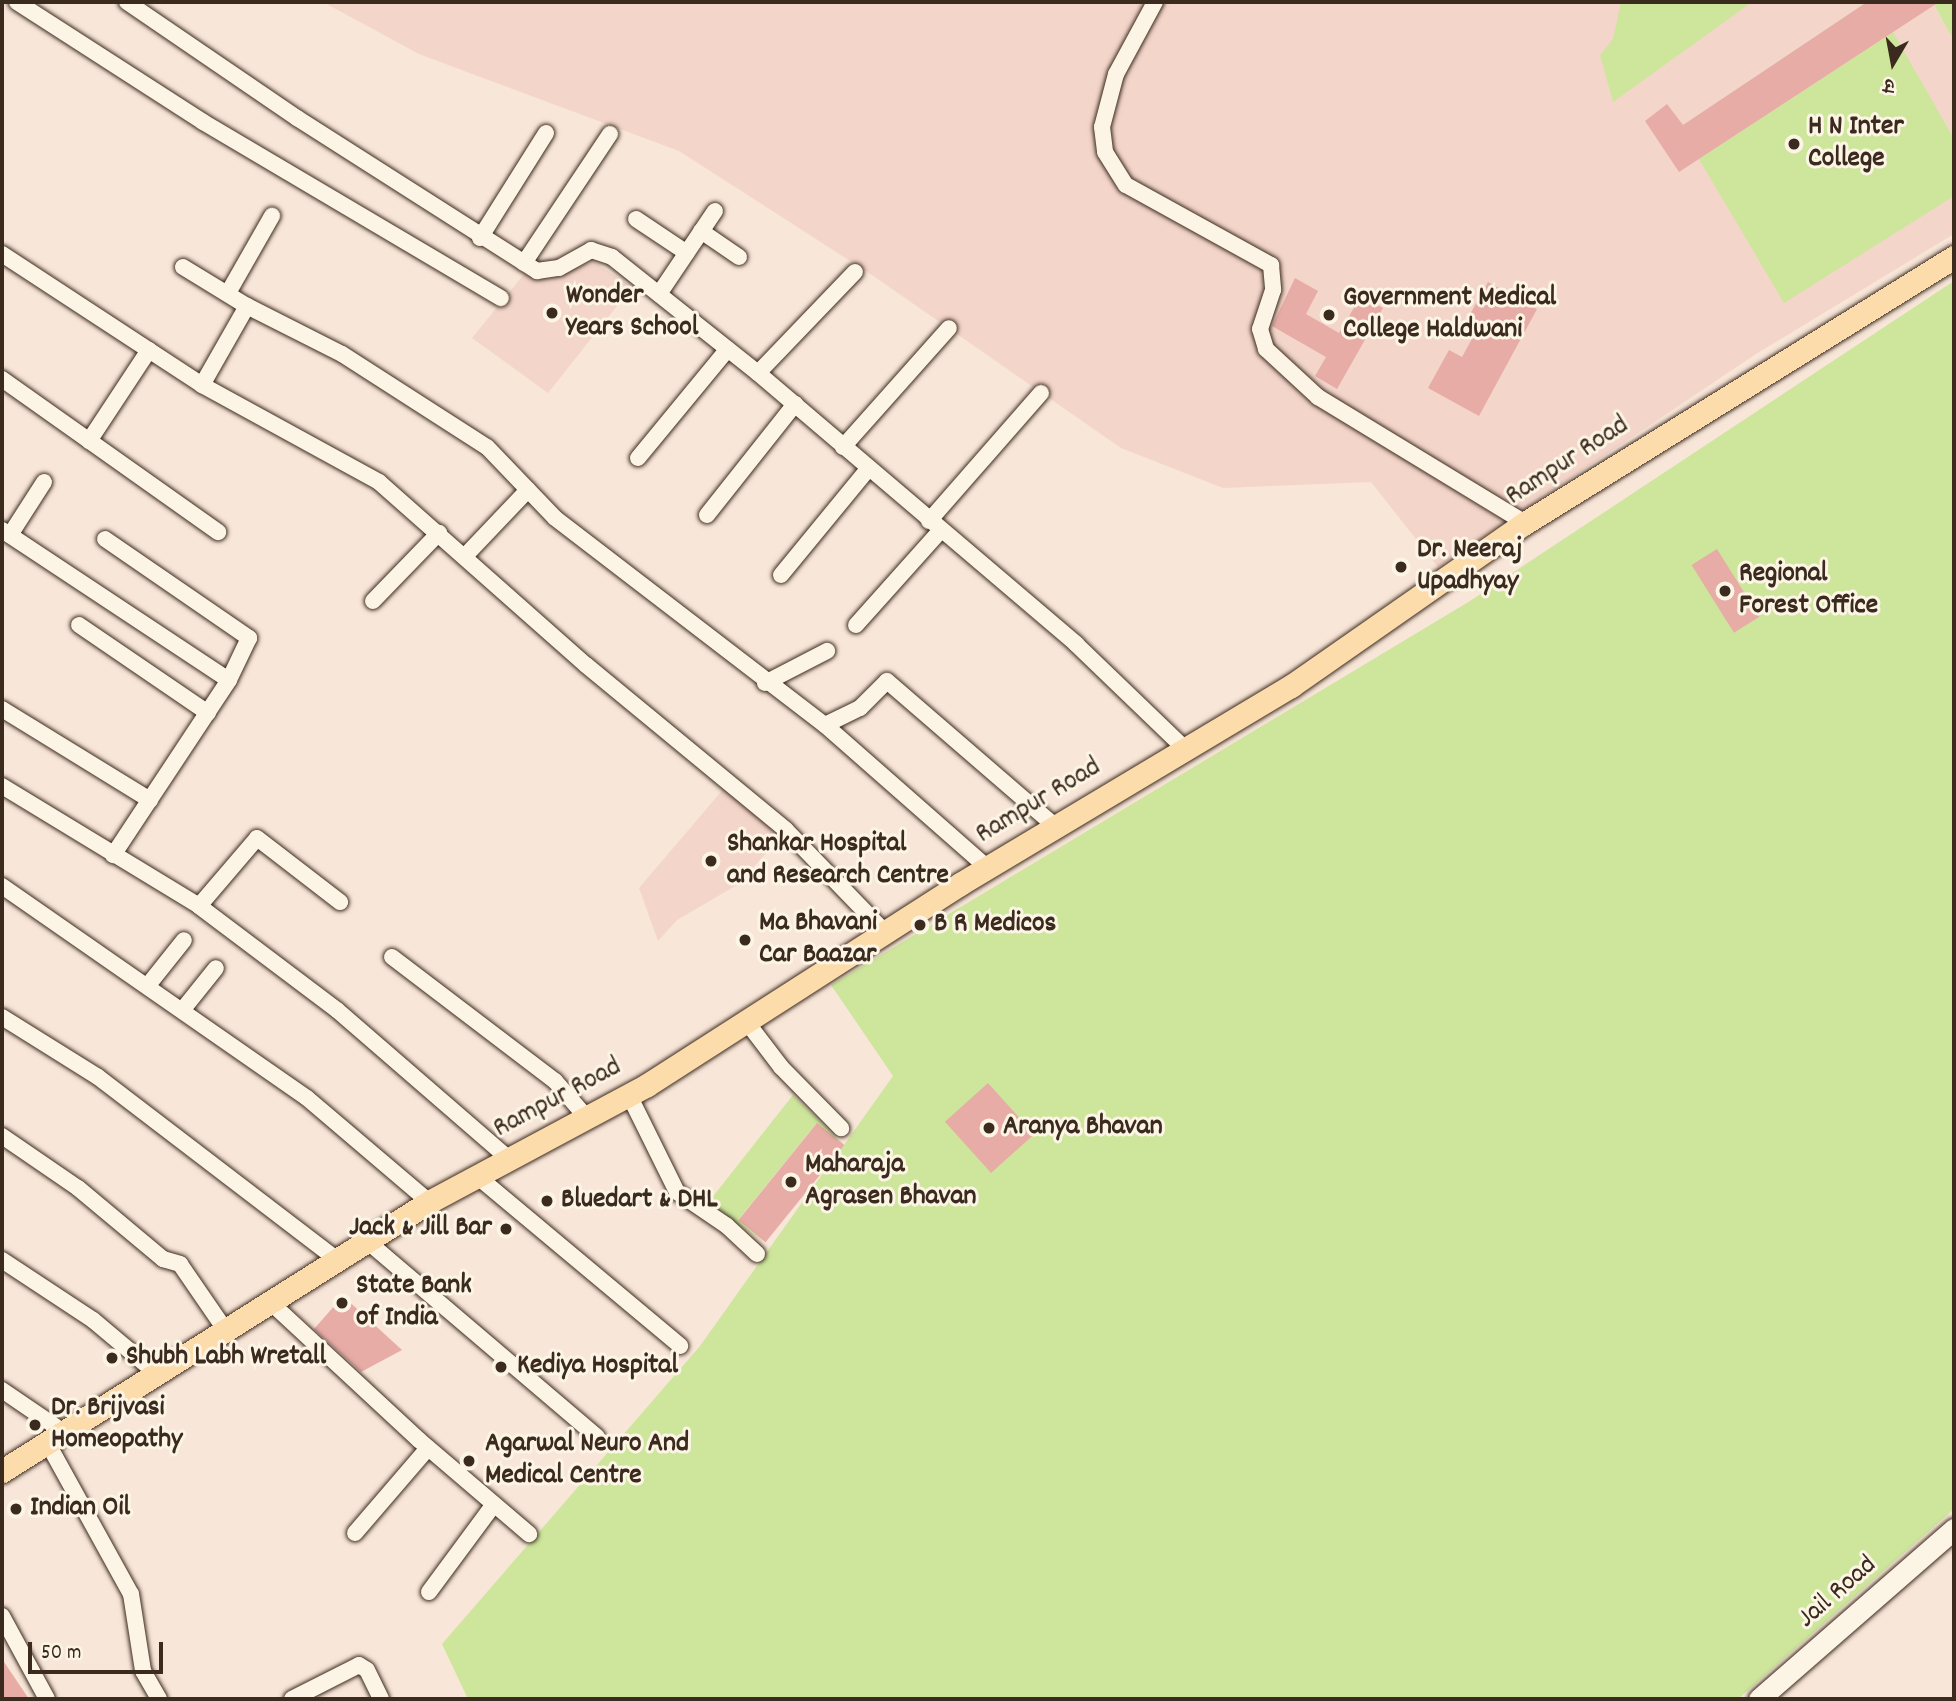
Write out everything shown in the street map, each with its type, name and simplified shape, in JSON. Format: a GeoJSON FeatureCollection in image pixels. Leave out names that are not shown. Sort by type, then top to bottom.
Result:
{"type":"FeatureCollection","features":[{"type":"Feature","properties":{"kind":"main road","name":"Rampur Road"},"geometry":{"type":"LineString","coordinates":[[2,1471],[224,1328],[339,1261],[429,1202],[629,1095],[988,868],[1291,686],[1525,523],[1954,257]]}},
{"type":"Feature","properties":{"kind":"street"},"geometry":{"type":"LineString","coordinates":[[16,2],[203,122],[501,298]]}},
{"type":"Feature","properties":{"kind":"street"},"geometry":{"type":"LineString","coordinates":[[127,2],[480,238],[537,271],[559,268],[591,250],[612,257],[758,373],[1076,643],[1185,749]]}},
{"type":"Feature","properties":{"kind":"street"},"geometry":{"type":"LineString","coordinates":[[1155,2],[1116,75],[1102,127],[1105,152],[1126,185],[1271,264],[1273,290],[1259,329],[1266,349],[1318,397],[1525,523]]}},
{"type":"Feature","properties":{"kind":"street"},"geometry":{"type":"LineString","coordinates":[[480,238],[546,133]]}},
{"type":"Feature","properties":{"kind":"street"},"geometry":{"type":"LineString","coordinates":[[524,263],[610,134]]}},
{"type":"Feature","properties":{"kind":"street"},"geometry":{"type":"LineString","coordinates":[[659,294],[715,211]]}},
{"type":"Feature","properties":{"kind":"street"},"geometry":{"type":"LineString","coordinates":[[228,293],[272,216]]}},
{"type":"Feature","properties":{"kind":"street"},"geometry":{"type":"LineString","coordinates":[[636,219],[687,253]]}},
{"type":"Feature","properties":{"kind":"street"},"geometry":{"type":"LineString","coordinates":[[701,231],[738,257]]}},
{"type":"Feature","properties":{"kind":"street"},"geometry":{"type":"LineString","coordinates":[[2,254],[202,385],[360,469],[466,555],[586,666],[786,830],[885,932]]}},
{"type":"Feature","properties":{"kind":"street"},"geometry":{"type":"LineString","coordinates":[[183,267],[247,306],[342,354],[487,447],[555,518],[765,683],[825,725],[988,868]]}},
{"type":"Feature","properties":{"kind":"street"},"geometry":{"type":"LineString","coordinates":[[758,373],[855,272]]}},
{"type":"Feature","properties":{"kind":"street"},"geometry":{"type":"LineString","coordinates":[[202,385],[247,306]]}},
{"type":"Feature","properties":{"kind":"street"},"geometry":{"type":"LineString","coordinates":[[844,447],[949,328]]}},
{"type":"Feature","properties":{"kind":"street"},"geometry":{"type":"LineString","coordinates":[[638,458],[728,349]]}},
{"type":"Feature","properties":{"kind":"street"},"geometry":{"type":"LineString","coordinates":[[89,441],[149,350]]}},
{"type":"Feature","properties":{"kind":"street"},"geometry":{"type":"LineString","coordinates":[[2,379],[218,532]]}},
{"type":"Feature","properties":{"kind":"street"},"geometry":{"type":"LineString","coordinates":[[856,625],[1041,393]]}},
{"type":"Feature","properties":{"kind":"street"},"geometry":{"type":"LineString","coordinates":[[707,515],[795,404]]}},
{"type":"Feature","properties":{"kind":"street"},"geometry":{"type":"LineString","coordinates":[[781,575],[868,469]]}},
{"type":"Feature","properties":{"kind":"street"},"geometry":{"type":"LineString","coordinates":[[44,482],[6,532],[229,680]]}},
{"type":"Feature","properties":{"kind":"street"},"geometry":{"type":"LineString","coordinates":[[466,555],[528,490]]}},
{"type":"Feature","properties":{"kind":"street"},"geometry":{"type":"LineString","coordinates":[[373,601],[439,533]]}},
{"type":"Feature","properties":{"kind":"street"},"geometry":{"type":"LineString","coordinates":[[105,539],[249,638],[229,680],[113,855]]}},
{"type":"Feature","properties":{"kind":"street"},"geometry":{"type":"LineString","coordinates":[[79,625],[208,713]]}},
{"type":"Feature","properties":{"kind":"street"},"geometry":{"type":"LineString","coordinates":[[765,683],[827,651]]}},
{"type":"Feature","properties":{"kind":"street"},"geometry":{"type":"LineString","coordinates":[[825,725],[860,708],[887,681],[1056,827]]}},
{"type":"Feature","properties":{"kind":"street"},"geometry":{"type":"LineString","coordinates":[[2,709],[150,800]]}},
{"type":"Feature","properties":{"kind":"street"},"geometry":{"type":"LineString","coordinates":[[2,786],[199,906],[337,1010],[509,1159]]}},
{"type":"Feature","properties":{"kind":"street"},"geometry":{"type":"LineString","coordinates":[[199,906],[257,838],[340,902]]}},
{"type":"Feature","properties":{"kind":"street"},"geometry":{"type":"LineString","coordinates":[[2,886],[184,1008],[307,1098],[429,1202]]}},
{"type":"Feature","properties":{"kind":"street"},"geometry":{"type":"LineString","coordinates":[[149,984],[184,940]]}},
{"type":"Feature","properties":{"kind":"street"},"geometry":{"type":"LineString","coordinates":[[392,957],[555,1081],[587,1118]]}},
{"type":"Feature","properties":{"kind":"street"},"geometry":{"type":"LineString","coordinates":[[184,1008],[216,968]]}},
{"type":"Feature","properties":{"kind":"street"},"geometry":{"type":"LineString","coordinates":[[2,1017],[98,1077],[339,1261]]}},
{"type":"Feature","properties":{"kind":"street"},"geometry":{"type":"LineString","coordinates":[[746,1021],[781,1067],[841,1128]]}},
{"type":"Feature","properties":{"kind":"street"},"geometry":{"type":"LineString","coordinates":[[629,1095],[677,1192],[727,1226],[757,1254]]}},
{"type":"Feature","properties":{"kind":"street"},"geometry":{"type":"LineString","coordinates":[[2,1136],[78,1188],[163,1259],[180,1264],[224,1328]]}},
{"type":"Feature","properties":{"kind":"street"},"geometry":{"type":"LineString","coordinates":[[477,1176],[680,1346]]}},
{"type":"Feature","properties":{"kind":"street"},"geometry":{"type":"LineString","coordinates":[[367,1241],[597,1437]]}},
{"type":"Feature","properties":{"kind":"street"},"geometry":{"type":"LineString","coordinates":[[2,1260],[93,1321],[155,1372]]}},
{"type":"Feature","properties":{"kind":"street"},"geometry":{"type":"LineString","coordinates":[[269,1301],[428,1448],[529,1534]]}},
{"type":"Feature","properties":{"kind":"street"},"geometry":{"type":"LineString","coordinates":[[2,1390],[54,1437],[131,1594],[143,1671],[159,1699]]}},
{"type":"Feature","properties":{"kind":"street"},"geometry":{"type":"LineString","coordinates":[[355,1534],[428,1448]]}},
{"type":"Feature","properties":{"kind":"street"},"geometry":{"type":"LineString","coordinates":[[429,1592],[494,1504]]}},
{"type":"Feature","properties":{"kind":"street","name":"Jail Road"},"geometry":{"type":"LineString","coordinates":[[1759,1699],[1954,1529]]}},
{"type":"Feature","properties":{"kind":"street"},"geometry":{"type":"LineString","coordinates":[[2,1616],[47,1699]]}},
{"type":"Feature","properties":{"kind":"street"},"geometry":{"type":"LineString","coordinates":[[292,1699],[359,1665],[367,1670],[381,1699]]}},
{"type":"Feature","properties":{"kind":"shaded area","name":"Government Medical College Haldwani"},"geometry":{"type":"Polygon","coordinates":[[[323,2],[1932,2],[1954,41],[1954,234],[1756,354],[1438,567],[1371,482],[1223,488],[1121,448],[872,275],[679,151],[419,54],[323,2]]]}},
{"type":"Feature","properties":{"kind":"shaded area","name":"Wonder Years School"},"geometry":{"type":"Polygon","coordinates":[[[594,262],[632,287],[548,393],[472,338],[525,273],[538,278],[594,262]]]}},
{"type":"Feature","properties":{"kind":"shaded area","name":"Shankar Hospital and Research Centre"},"geometry":{"type":"Polygon","coordinates":[[[726,786],[782,836],[737,885],[677,920],[658,941],[639,888],[726,786]]]}},
{"type":"Feature","properties":{"kind":"green space"},"geometry":{"type":"Polygon","coordinates":[[[1621,2],[1752,2],[1613,102],[1600,55],[1613,39],[1621,2]]]}},
{"type":"Feature","properties":{"kind":"green space"},"geometry":{"type":"Polygon","coordinates":[[[1932,2],[1954,2],[1954,41],[1934,5],[1932,2]]]}},
{"type":"Feature","properties":{"kind":"green space"},"geometry":{"type":"Polygon","coordinates":[[[1893,32],[1954,139],[1954,196],[1784,303],[1699,159],[1893,32]]]}},
{"type":"Feature","properties":{"kind":"green space"},"geometry":{"type":"Polygon","coordinates":[[[1954,281],[1954,1509],[1738,1699],[468,1699],[442,1644],[700,1346],[843,1145],[816,1124],[738,1220],[764,1242],[707,1204],[793,1095],[844,1145],[893,1076],[831,985],[1470,601],[1954,281]]]}},
{"type":"Feature","properties":{"kind":"building"},"geometry":{"type":"Polygon","coordinates":[[[1867,2],[1939,2],[1679,172],[1645,121],[1667,104],[1683,125],[1867,2]]]}},
{"type":"Feature","properties":{"kind":"building"},"geometry":{"type":"Polygon","coordinates":[[[1295,278],[1318,291],[1306,314],[1339,333],[1361,296],[1383,308],[1337,389],[1315,376],[1326,357],[1272,326],[1295,278]]]}},
{"type":"Feature","properties":{"kind":"building"},"geometry":{"type":"Polygon","coordinates":[[[1488,282],[1537,309],[1479,416],[1428,388],[1449,350],[1462,357],[1480,324],[1468,318],[1488,282]]]}},
{"type":"Feature","properties":{"kind":"building","name":"Regional Forest Office"},"geometry":{"type":"Polygon","coordinates":[[[1717,549],[1759,617],[1734,633],[1692,565],[1717,549]]]}},
{"type":"Feature","properties":{"kind":"building","name":"Aranya Bhavan"},"geometry":{"type":"Polygon","coordinates":[[[988,1083],[1034,1134],[991,1173],[945,1122],[988,1083]]]}},
{"type":"Feature","properties":{"kind":"building","name":"Maharaja Agrasen Bhavan"},"geometry":{"type":"Polygon","coordinates":[[[817,1123],[844,1145],[766,1242],[738,1220],[817,1123]]]}},
{"type":"Feature","properties":{"kind":"building"},"geometry":{"type":"Polygon","coordinates":[[[343,1296],[402,1350],[361,1372],[314,1329],[343,1296]]]}},
{"type":"Feature","properties":{"kind":"building"},"geometry":{"type":"Polygon","coordinates":[[[2,1659],[29,1699],[2,1699],[2,1659]]]}},
{"type":"Feature","properties":{"kind":"place","name":"H N Inter College"},"geometry":{"type":"Point","coordinates":[1794,144]}},
{"type":"Feature","properties":{"kind":"place","name":"Wonder Years School"},"geometry":{"type":"Point","coordinates":[552,313]}},
{"type":"Feature","properties":{"kind":"place","name":"Government Medical College Haldwani"},"geometry":{"type":"Point","coordinates":[1329,315]}},
{"type":"Feature","properties":{"kind":"place","name":"Dr. Neeraj Upadhyay"},"geometry":{"type":"Point","coordinates":[1401,567]}},
{"type":"Feature","properties":{"kind":"place","name":"Regional Forest Office"},"geometry":{"type":"Point","coordinates":[1725,591]}},
{"type":"Feature","properties":{"kind":"place","name":"Shankar Hospital and Research Centre"},"geometry":{"type":"Point","coordinates":[711,861]}},
{"type":"Feature","properties":{"kind":"place","name":"B R Medicos"},"geometry":{"type":"Point","coordinates":[920,925]}},
{"type":"Feature","properties":{"kind":"place","name":"Ma Bhavani Car Baazar"},"geometry":{"type":"Point","coordinates":[745,940]}},
{"type":"Feature","properties":{"kind":"place","name":"Aranya Bhavan"},"geometry":{"type":"Point","coordinates":[989,1128]}},
{"type":"Feature","properties":{"kind":"place","name":"Maharaja Agrasen Bhavan"},"geometry":{"type":"Point","coordinates":[791,1182]}},
{"type":"Feature","properties":{"kind":"place","name":"Bluedart & DHL"},"geometry":{"type":"Point","coordinates":[547,1201]}},
{"type":"Feature","properties":{"kind":"place","name":"Jack & Jill Bar"},"geometry":{"type":"Point","coordinates":[506,1229]}},
{"type":"Feature","properties":{"kind":"place","name":"State Bank of India"},"geometry":{"type":"Point","coordinates":[342,1303]}},
{"type":"Feature","properties":{"kind":"place","name":"Shubh Labh Wretall"},"geometry":{"type":"Point","coordinates":[112,1358]}},
{"type":"Feature","properties":{"kind":"place","name":"Kediya Hospital"},"geometry":{"type":"Point","coordinates":[501,1367]}},
{"type":"Feature","properties":{"kind":"place","name":"Dr. Brijvasi Homeopathy"},"geometry":{"type":"Point","coordinates":[35,1425]}},
{"type":"Feature","properties":{"kind":"place","name":"Agarwal Neuro And Medical Centre"},"geometry":{"type":"Point","coordinates":[469,1461]}},
{"type":"Feature","properties":{"kind":"place","name":"Indian Oil"},"geometry":{"type":"Point","coordinates":[16,1509]}}]}
